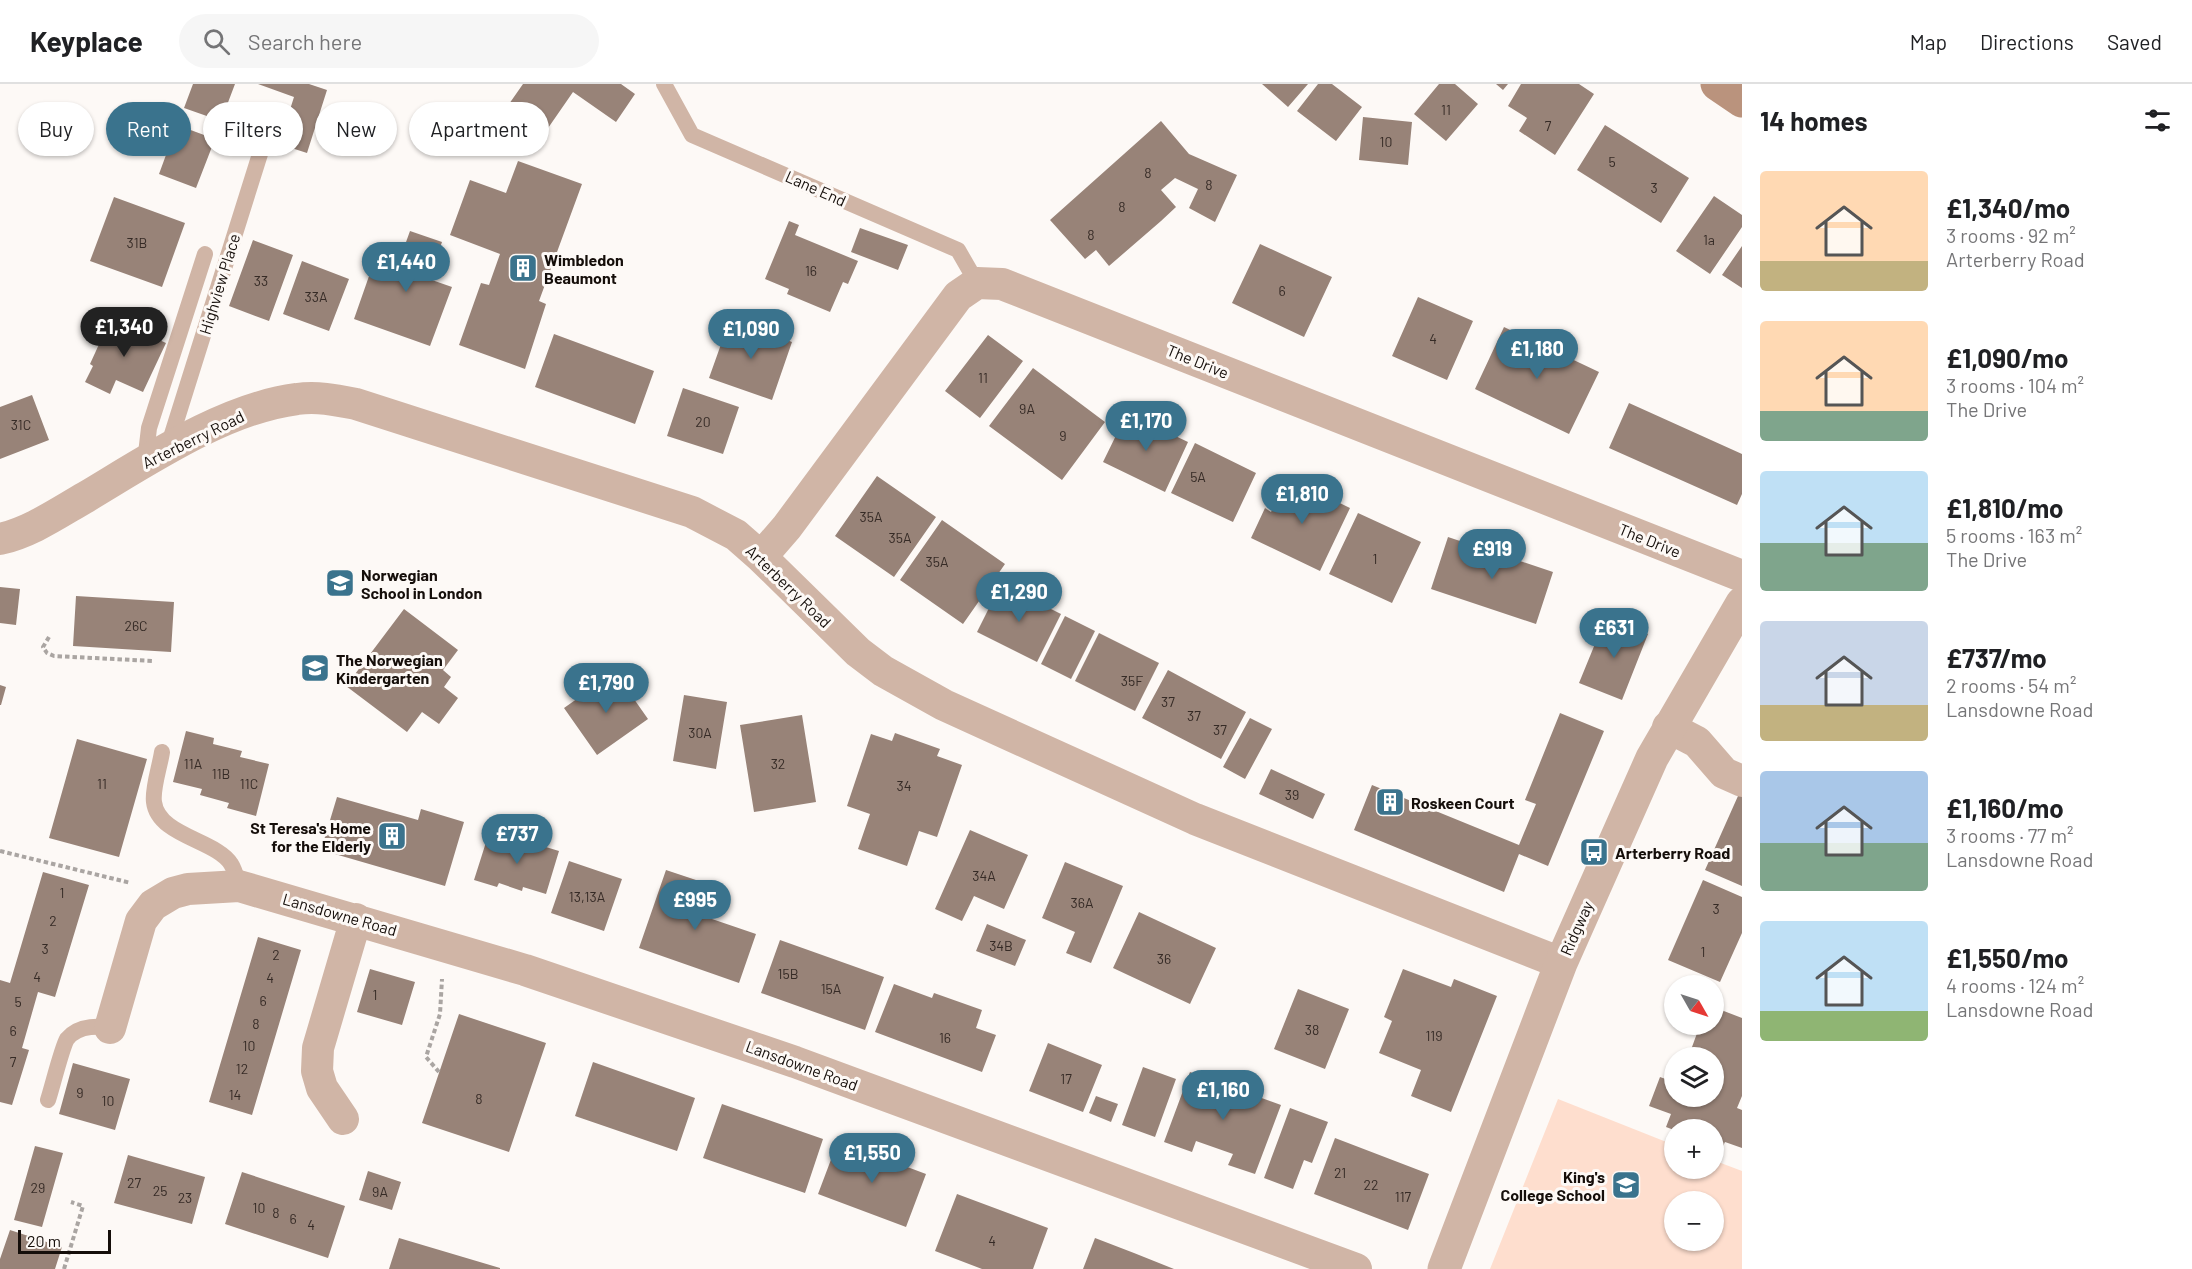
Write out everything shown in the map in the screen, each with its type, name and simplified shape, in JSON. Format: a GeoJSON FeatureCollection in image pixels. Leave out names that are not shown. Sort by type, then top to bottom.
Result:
{"type":"FeatureCollection","features":[{"type":"Feature","properties":{"kind":"main road"},"geometry":{"type":"LineString","coordinates":[[1717,84],[1742,101]]}},
{"type":"Feature","properties":{"kind":"street"},"geometry":{"type":"LineString","coordinates":[[761,556],[787,527],[958,296],[977,283]]}},
{"type":"Feature","properties":{"kind":"street","name":"The Drive"},"geometry":{"type":"LineString","coordinates":[[977,283],[1002,284],[1742,576]]}},
{"type":"Feature","properties":{"kind":"street","name":"Arterberry Road"},"geometry":{"type":"LineString","coordinates":[[0,539],[19,534],[48,520],[156,455],[236,416],[273,403],[298,398],[326,398],[356,404],[692,512],[736,535],[761,556],[858,652],[883,671],[944,705],[1195,819],[1561,963]]}},
{"type":"Feature","properties":{"kind":"street","name":"Ridgway"},"geometry":{"type":"LineString","coordinates":[[1444,1269],[1561,963],[1652,758],[1742,603]]}},
{"type":"Feature","properties":{"kind":"street"},"geometry":{"type":"LineString","coordinates":[[1668,727],[1697,742],[1724,773],[1742,781]]}},
{"type":"Feature","properties":{"kind":"street","name":"Lansdowne Road"},"geometry":{"type":"LineString","coordinates":[[173,893],[188,889],[239,886],[451,947],[795,1062],[1356,1269]]}},
{"type":"Feature","properties":{"kind":"street"},"geometry":{"type":"LineString","coordinates":[[116,1031],[141,921],[153,905],[173,893]]}},
{"type":"Feature","properties":{"kind":"street"},"geometry":{"type":"LineString","coordinates":[[343,1119],[322,1088],[317,1071],[318,1048],[356,919]]}},
{"type":"Feature","properties":{"kind":"lane","name":"Lane End"},"geometry":{"type":"LineString","coordinates":[[664,84],[692,135],[958,250],[977,283]]}},
{"type":"Feature","properties":{"kind":"lane","name":"Highview Place"},"geometry":{"type":"LineString","coordinates":[[156,455],[259,156]]}},
{"type":"Feature","properties":{"kind":"lane"},"geometry":{"type":"LineString","coordinates":[[156,455],[149,428],[205,254]]}},
{"type":"Feature","properties":{"kind":"lane"},"geometry":{"type":"LineString","coordinates":[[162,752],[154,801],[157,813],[176,831],[220,854],[231,863],[239,886]]}},
{"type":"Feature","properties":{"kind":"lane"},"geometry":{"type":"LineString","coordinates":[[48,1100],[67,1040],[80,1030],[92,1026],[116,1031]]}},
{"type":"Feature","properties":{"kind":"path"},"geometry":{"type":"LineString","coordinates":[[49,636],[43,647],[47,653],[54,656],[153,661]]}},
{"type":"Feature","properties":{"kind":"path"},"geometry":{"type":"LineString","coordinates":[[0,852],[173,893]]}},
{"type":"Feature","properties":{"kind":"path"},"geometry":{"type":"LineString","coordinates":[[439,1072],[426,1057],[440,1014],[440,985],[451,947]]}},
{"type":"Feature","properties":{"kind":"path"},"geometry":{"type":"LineString","coordinates":[[64,1269],[83,1206],[71,1202]]}},
{"type":"Feature","properties":{"kind":"shaded area","name":"King's College School"},"geometry":{"type":"Polygon","coordinates":[[[1558,1099],[1664,1141],[1664,1179],[1724,1179],[1724,1164],[1742,1171],[1742,1269],[1490,1269],[1558,1099]]]}},
{"type":"Feature","properties":{"kind":"building"},"geometry":{"type":"Polygon","coordinates":[[[193,84],[235,84],[228,102],[203,102],[203,115],[191,110],[191,102],[186,102],[193,84]]]}},
{"type":"Feature","properties":{"kind":"building"},"geometry":{"type":"Polygon","coordinates":[[[258,84],[309,84],[327,90],[323,102],[315,102],[315,128],[307,153],[303,152],[303,102],[292,102],[294,97],[258,84]]]}},
{"type":"Feature","properties":{"kind":"building"},"geometry":{"type":"Polygon","coordinates":[[[523,84],[621,84],[635,94],[616,122],[573,92],[549,127],[549,102],[510,102],[523,84]]]}},
{"type":"Feature","properties":{"kind":"building"},"geometry":{"type":"Polygon","coordinates":[[[1262,84],[1308,84],[1288,107],[1262,84]]]}},
{"type":"Feature","properties":{"kind":"building"},"geometry":{"type":"Polygon","coordinates":[[[1318,84],[1332,84],[1362,107],[1336,141],[1297,111],[1318,84]]]}},
{"type":"Feature","properties":{"kind":"building"},"geometry":{"type":"Polygon","coordinates":[[[1439,84],[1455,84],[1478,104],[1446,141],[1414,114],[1439,84]]]}},
{"type":"Feature","properties":{"kind":"building"},"geometry":{"type":"Polygon","coordinates":[[[1496,84],[1508,84],[1503,90],[1496,84]]]}},
{"type":"Feature","properties":{"kind":"building"},"geometry":{"type":"Polygon","coordinates":[[[1521,84],[1579,84],[1594,94],[1555,155],[1519,131],[1527,118],[1508,106],[1521,84]]]}},
{"type":"Feature","properties":{"kind":"building"},"geometry":{"type":"Polygon","coordinates":[[[1363,117],[1412,122],[1408,165],[1359,160],[1363,117]]]}},
{"type":"Feature","properties":{"kind":"building"},"geometry":{"type":"Polygon","coordinates":[[[1161,121],[1189,154],[1237,175],[1215,222],[1189,208],[1198,189],[1175,178],[1161,190],[1176,207],[1161,221],[1109,266],[1096,250],[1085,259],[1050,220],[1161,121]]]}},
{"type":"Feature","properties":{"kind":"building"},"geometry":{"type":"Polygon","coordinates":[[[1605,125],[1689,178],[1661,223],[1577,170],[1605,125]]]}},
{"type":"Feature","properties":{"kind":"building"},"geometry":{"type":"Polygon","coordinates":[[[191,130],[203,135],[203,156],[208,156],[196,188],[159,174],[166,156],[191,156],[191,130]]]}},
{"type":"Feature","properties":{"kind":"building","name":"Wimbledon Beaumont"},"geometry":{"type":"Polygon","coordinates":[[[518,161],[582,184],[539,301],[546,304],[525,369],[459,345],[481,283],[489,285],[500,254],[450,235],[470,180],[506,193],[518,161]]]}},
{"type":"Feature","properties":{"kind":"building"},"geometry":{"type":"Polygon","coordinates":[[[1714,196],[1742,215],[1742,227],[1710,274],[1676,251],[1714,196]]]}},
{"type":"Feature","properties":{"kind":"building"},"geometry":{"type":"Polygon","coordinates":[[[114,197],[185,223],[162,287],[90,261],[114,197]]]}},
{"type":"Feature","properties":{"kind":"building"},"geometry":{"type":"Polygon","coordinates":[[[789,221],[799,225],[795,235],[858,261],[848,284],[843,282],[830,312],[787,294],[789,289],[765,279],[789,221]]]}},
{"type":"Feature","properties":{"kind":"building"},"geometry":{"type":"Polygon","coordinates":[[[860,228],[908,245],[898,270],[851,252],[860,228]]]}},
{"type":"Feature","properties":{"kind":"building"},"geometry":{"type":"Polygon","coordinates":[[[410,231],[442,242],[429,279],[452,287],[430,346],[354,319],[375,259],[397,267],[410,231]]]}},
{"type":"Feature","properties":{"kind":"building"},"geometry":{"type":"Polygon","coordinates":[[[253,240],[293,255],[269,321],[229,306],[253,240]]]}},
{"type":"Feature","properties":{"kind":"building"},"geometry":{"type":"Polygon","coordinates":[[[1260,244],[1332,277],[1304,337],[1232,303],[1260,244]]]}},
{"type":"Feature","properties":{"kind":"building"},"geometry":{"type":"Polygon","coordinates":[[[1742,246],[1742,288],[1722,275],[1742,246]]]}},
{"type":"Feature","properties":{"kind":"building"},"geometry":{"type":"Polygon","coordinates":[[[302,261],[349,279],[329,331],[283,314],[302,261]]]}},
{"type":"Feature","properties":{"kind":"building"},"geometry":{"type":"Polygon","coordinates":[[[1418,297],[1473,321],[1447,380],[1392,356],[1418,297]]]}},
{"type":"Feature","properties":{"kind":"building"},"geometry":{"type":"Polygon","coordinates":[[[111,318],[166,343],[143,392],[116,380],[110,394],[85,382],[93,366],[90,364],[111,318]]]}},
{"type":"Feature","properties":{"kind":"building"},"geometry":{"type":"Polygon","coordinates":[[[730,319],[792,342],[772,400],[709,378],[730,319]]]}},
{"type":"Feature","properties":{"kind":"building"},"geometry":{"type":"Polygon","coordinates":[[[1504,327],[1599,372],[1569,434],[1475,389],[1504,327]]]}},
{"type":"Feature","properties":{"kind":"building","name":"Wimbledon Beaumont"},"geometry":{"type":"Polygon","coordinates":[[[554,334],[654,371],[635,424],[535,387],[554,334]]]}},
{"type":"Feature","properties":{"kind":"building"},"geometry":{"type":"Polygon","coordinates":[[[988,335],[1023,361],[980,418],[945,391],[988,335]]]}},
{"type":"Feature","properties":{"kind":"building"},"geometry":{"type":"Polygon","coordinates":[[[1033,368],[1105,422],[1062,480],[989,426],[1033,368]]]}},
{"type":"Feature","properties":{"kind":"building"},"geometry":{"type":"Polygon","coordinates":[[[683,388],[739,407],[723,454],[667,436],[683,388]]]}},
{"type":"Feature","properties":{"kind":"building"},"geometry":{"type":"Polygon","coordinates":[[[32,395],[49,440],[0,459],[0,407],[32,395]]]}},
{"type":"Feature","properties":{"kind":"building"},"geometry":{"type":"Polygon","coordinates":[[[1629,403],[1742,454],[1742,494],[1737,505],[1609,448],[1629,403]]]}},
{"type":"Feature","properties":{"kind":"building"},"geometry":{"type":"Polygon","coordinates":[[[1127,413],[1188,442],[1165,492],[1103,462],[1127,413]]]}},
{"type":"Feature","properties":{"kind":"building"},"geometry":{"type":"Polygon","coordinates":[[[1195,443],[1256,473],[1233,522],[1171,493],[1195,443]]]}},
{"type":"Feature","properties":{"kind":"building"},"geometry":{"type":"Polygon","coordinates":[[[877,476],[936,517],[894,577],[835,536],[877,476]]]}},
{"type":"Feature","properties":{"kind":"building"},"geometry":{"type":"Polygon","coordinates":[[[1288,478],[1350,508],[1320,571],[1251,538],[1265,508],[1271,512],[1288,478]]]}},
{"type":"Feature","properties":{"kind":"building"},"geometry":{"type":"Polygon","coordinates":[[[1358,513],[1421,542],[1392,603],[1329,574],[1358,513]]]}},
{"type":"Feature","properties":{"kind":"building"},"geometry":{"type":"Polygon","coordinates":[[[942,520],[1005,564],[963,624],[900,580],[942,520]]]}},
{"type":"Feature","properties":{"kind":"building"},"geometry":{"type":"Polygon","coordinates":[[[1448,537],[1553,572],[1536,624],[1431,589],[1448,537]]]}},
{"type":"Feature","properties":{"kind":"building"},"geometry":{"type":"Polygon","coordinates":[[[1001,584],[1061,614],[1037,662],[977,632],[1001,584]]]}},
{"type":"Feature","properties":{"kind":"building"},"geometry":{"type":"Polygon","coordinates":[[[0,587],[20,589],[16,625],[0,623],[0,587]]]}},
{"type":"Feature","properties":{"kind":"building"},"geometry":{"type":"Polygon","coordinates":[[[76,596],[174,602],[171,652],[73,646],[76,596]]]}},
{"type":"Feature","properties":{"kind":"building"},"geometry":{"type":"Polygon","coordinates":[[[404,609],[458,650],[443,670],[451,677],[444,687],[458,698],[439,724],[422,712],[407,732],[346,686],[404,609]]]}},
{"type":"Feature","properties":{"kind":"building"},"geometry":{"type":"Polygon","coordinates":[[[1065,616],[1095,631],[1071,679],[1041,664],[1065,616]]]}},
{"type":"Feature","properties":{"kind":"building"},"geometry":{"type":"Polygon","coordinates":[[[1606,617],[1648,634],[1622,700],[1579,683],[1606,617]]]}},
{"type":"Feature","properties":{"kind":"building"},"geometry":{"type":"Polygon","coordinates":[[[1099,633],[1159,663],[1135,711],[1075,681],[1099,633]]]}},
{"type":"Feature","properties":{"kind":"building"},"geometry":{"type":"Polygon","coordinates":[[[1168,670],[1246,712],[1221,759],[1142,718],[1168,670]]]}},
{"type":"Feature","properties":{"kind":"building"},"geometry":{"type":"Polygon","coordinates":[[[615,672],[648,719],[597,755],[564,708],[615,672]]]}},
{"type":"Feature","properties":{"kind":"building"},"geometry":{"type":"Polygon","coordinates":[[[0,685],[6,687],[1,705],[0,705],[0,685]]]}},
{"type":"Feature","properties":{"kind":"building"},"geometry":{"type":"Polygon","coordinates":[[[684,695],[727,702],[716,769],[673,761],[684,695]]]}},
{"type":"Feature","properties":{"kind":"building","name":"Roskeen Court"},"geometry":{"type":"Polygon","coordinates":[[[1560,713],[1604,731],[1548,866],[1519,854],[1504,892],[1354,830],[1372,785],[1519,845],[1536,804],[1525,800],[1560,713]]]}},
{"type":"Feature","properties":{"kind":"building"},"geometry":{"type":"Polygon","coordinates":[[[802,715],[816,802],[754,812],[740,725],[802,715]]]}},
{"type":"Feature","properties":{"kind":"building"},"geometry":{"type":"Polygon","coordinates":[[[1250,718],[1272,729],[1245,779],[1223,767],[1250,718]]]}},
{"type":"Feature","properties":{"kind":"building"},"geometry":{"type":"Polygon","coordinates":[[[186,731],[214,738],[213,744],[242,751],[240,757],[269,764],[256,816],[227,808],[229,803],[200,795],[202,789],[173,782],[186,731]]]}},
{"type":"Feature","properties":{"kind":"building"},"geometry":{"type":"Polygon","coordinates":[[[895,733],[940,749],[937,756],[962,765],[937,837],[919,831],[907,866],[858,849],[870,814],[847,806],[871,734],[892,741],[895,733]]]}},
{"type":"Feature","properties":{"kind":"building"},"geometry":{"type":"Polygon","coordinates":[[[77,739],[147,759],[119,857],[49,838],[77,739]]]}},
{"type":"Feature","properties":{"kind":"building"},"geometry":{"type":"Polygon","coordinates":[[[1271,769],[1325,794],[1313,819],[1259,794],[1271,769]]]}},
{"type":"Feature","properties":{"kind":"building"},"geometry":{"type":"Polygon","coordinates":[[[1742,787],[1742,886],[1705,870],[1742,787]]]}},
{"type":"Feature","properties":{"kind":"building","name":"St Teresa's Home for the Elderly"},"geometry":{"type":"Polygon","coordinates":[[[337,797],[418,820],[421,809],[464,822],[445,886],[321,850],[337,797]]]}},
{"type":"Feature","properties":{"kind":"building"},"geometry":{"type":"Polygon","coordinates":[[[970,830],[1028,855],[1004,909],[974,896],[962,921],[935,909],[970,830]]]}},
{"type":"Feature","properties":{"kind":"building"},"geometry":{"type":"Polygon","coordinates":[[[488,836],[510,843],[512,840],[559,851],[546,894],[523,887],[522,891],[499,883],[497,887],[474,880],[488,836]]]}},
{"type":"Feature","properties":{"kind":"building"},"geometry":{"type":"Polygon","coordinates":[[[569,861],[622,879],[604,931],[551,913],[569,861]]]}},
{"type":"Feature","properties":{"kind":"building"},"geometry":{"type":"Polygon","coordinates":[[[1065,862],[1123,886],[1091,963],[1066,953],[1075,932],[1042,918],[1065,862]]]}},
{"type":"Feature","properties":{"kind":"building"},"geometry":{"type":"Polygon","coordinates":[[[666,870],[699,881],[696,891],[719,899],[712,919],[756,934],[739,983],[639,948],[666,870]]]}},
{"type":"Feature","properties":{"kind":"building"},"geometry":{"type":"Polygon","coordinates":[[[43,872],[89,885],[55,997],[38,992],[22,1048],[29,1050],[12,1105],[0,1102],[0,980],[10,983],[43,872]]]}},
{"type":"Feature","properties":{"kind":"building"},"geometry":{"type":"Polygon","coordinates":[[[1703,880],[1742,897],[1742,933],[1723,975],[1703,975],[1668,960],[1703,880]]]}},
{"type":"Feature","properties":{"kind":"building"},"geometry":{"type":"Polygon","coordinates":[[[1139,912],[1216,948],[1190,1004],[1113,968],[1139,912]]]}},
{"type":"Feature","properties":{"kind":"building"},"geometry":{"type":"Polygon","coordinates":[[[987,924],[1026,940],[1015,966],[976,951],[987,924]]]}},
{"type":"Feature","properties":{"kind":"building"},"geometry":{"type":"Polygon","coordinates":[[[258,937],[301,950],[252,1115],[209,1102],[258,937]]]}},
{"type":"Feature","properties":{"kind":"building"},"geometry":{"type":"Polygon","coordinates":[[[780,940],[884,977],[865,1030],[761,993],[780,940]]]}},
{"type":"Feature","properties":{"kind":"building"},"geometry":{"type":"Polygon","coordinates":[[[370,969],[415,982],[402,1025],[357,1012],[370,969]]]}},
{"type":"Feature","properties":{"kind":"building"},"geometry":{"type":"Polygon","coordinates":[[[1403,969],[1451,987],[1454,979],[1497,996],[1451,1112],[1411,1096],[1421,1070],[1379,1053],[1392,1021],[1384,1017],[1403,969]]]}},
{"type":"Feature","properties":{"kind":"building"},"geometry":{"type":"Polygon","coordinates":[[[894,984],[932,998],[934,993],[982,1010],[976,1028],[996,1035],[982,1072],[875,1032],[894,984]]]}},
{"type":"Feature","properties":{"kind":"building"},"geometry":{"type":"Polygon","coordinates":[[[1298,989],[1349,1009],[1325,1069],[1274,1049],[1298,989]]]}},
{"type":"Feature","properties":{"kind":"building"},"geometry":{"type":"Polygon","coordinates":[[[1724,1011],[1742,1018],[1742,1096],[1737,1108],[1742,1110],[1742,1148],[1725,1142],[1724,1144],[1724,1119],[1669,1119],[1671,1114],[1649,1106],[1660,1077],[1664,1078],[1664,1107],[1724,1107],[1724,1047],[1692,1047],[1696,1035],[1724,1035],[1724,1011]]]}},
{"type":"Feature","properties":{"kind":"building"},"geometry":{"type":"Polygon","coordinates":[[[459,1014],[546,1043],[509,1152],[422,1123],[459,1014]]]}},
{"type":"Feature","properties":{"kind":"building"},"geometry":{"type":"Polygon","coordinates":[[[1048,1043],[1102,1065],[1083,1112],[1029,1091],[1048,1043]]]}},
{"type":"Feature","properties":{"kind":"building"},"geometry":{"type":"Polygon","coordinates":[[[593,1062],[695,1098],[677,1151],[575,1116],[593,1062]]]}},
{"type":"Feature","properties":{"kind":"building"},"geometry":{"type":"Polygon","coordinates":[[[73,1063],[130,1079],[115,1130],[59,1114],[73,1063]]]}},
{"type":"Feature","properties":{"kind":"building"},"geometry":{"type":"Polygon","coordinates":[[[1143,1067],[1176,1079],[1155,1137],[1122,1125],[1143,1067]]]}},
{"type":"Feature","properties":{"kind":"building"},"geometry":{"type":"Polygon","coordinates":[[[1190,1072],[1281,1105],[1255,1174],[1228,1165],[1233,1154],[1196,1141],[1192,1152],[1164,1142],[1190,1072]]]}},
{"type":"Feature","properties":{"kind":"building"},"geometry":{"type":"Polygon","coordinates":[[[1096,1096],[1118,1104],[1111,1122],[1089,1113],[1096,1096]]]}},
{"type":"Feature","properties":{"kind":"building"},"geometry":{"type":"Polygon","coordinates":[[[722,1104],[823,1139],[805,1193],[703,1158],[722,1104]]]}},
{"type":"Feature","properties":{"kind":"building"},"geometry":{"type":"Polygon","coordinates":[[[1290,1108],[1328,1122],[1312,1163],[1304,1160],[1293,1189],[1264,1178],[1290,1108]]]}},
{"type":"Feature","properties":{"kind":"building"},"geometry":{"type":"Polygon","coordinates":[[[1335,1138],[1429,1174],[1408,1230],[1314,1194],[1335,1138]]]}},
{"type":"Feature","properties":{"kind":"building"},"geometry":{"type":"Polygon","coordinates":[[[838,1141],[926,1174],[906,1227],[818,1194],[838,1141]]]}},
{"type":"Feature","properties":{"kind":"building"},"geometry":{"type":"Polygon","coordinates":[[[35,1146],[63,1153],[42,1227],[14,1220],[35,1146]]]}},
{"type":"Feature","properties":{"kind":"building"},"geometry":{"type":"Polygon","coordinates":[[[128,1155],[205,1177],[192,1224],[114,1203],[128,1155]]]}},
{"type":"Feature","properties":{"kind":"building"},"geometry":{"type":"Polygon","coordinates":[[[368,1171],[401,1182],[392,1210],[359,1200],[368,1171]]]}},
{"type":"Feature","properties":{"kind":"building"},"geometry":{"type":"Polygon","coordinates":[[[242,1172],[345,1206],[328,1258],[225,1224],[242,1172]]]}},
{"type":"Feature","properties":{"kind":"building"},"geometry":{"type":"Polygon","coordinates":[[[957,1194],[1048,1228],[1033,1269],[982,1269],[935,1251],[957,1194]]]}},
{"type":"Feature","properties":{"kind":"building"},"geometry":{"type":"Polygon","coordinates":[[[10,1230],[62,1247],[55,1269],[0,1269],[0,1259],[10,1230]]]}},
{"type":"Feature","properties":{"kind":"building"},"geometry":{"type":"Polygon","coordinates":[[[399,1238],[500,1268],[500,1269],[389,1269],[399,1238]]]}},
{"type":"Feature","properties":{"kind":"building"},"geometry":{"type":"Polygon","coordinates":[[[1095,1238],[1134,1253],[1174,1269],[1083,1269],[1095,1238]]]}},
{"type":"Feature","properties":{"kind":"place","name":"Wimbledon Beaumont"},"geometry":{"type":"Point","coordinates":[523,268]}},
{"type":"Feature","properties":{"kind":"place","name":"Norwegian School in London"},"geometry":{"type":"Point","coordinates":[340,583]}},
{"type":"Feature","properties":{"kind":"place","name":"The Norwegian Kindergarten"},"geometry":{"type":"Point","coordinates":[315,668]}},
{"type":"Feature","properties":{"kind":"place","name":"Roskeen Court"},"geometry":{"type":"Point","coordinates":[1390,802]}},
{"type":"Feature","properties":{"kind":"place","name":"St Teresa's Home for the Elderly"},"geometry":{"type":"Point","coordinates":[392,836]}},
{"type":"Feature","properties":{"kind":"place","name":"Arterberry Road"},"geometry":{"type":"Point","coordinates":[1594,852]}},
{"type":"Feature","properties":{"kind":"place","name":"King's College School"},"geometry":{"type":"Point","coordinates":[1626,1185]}}]}
